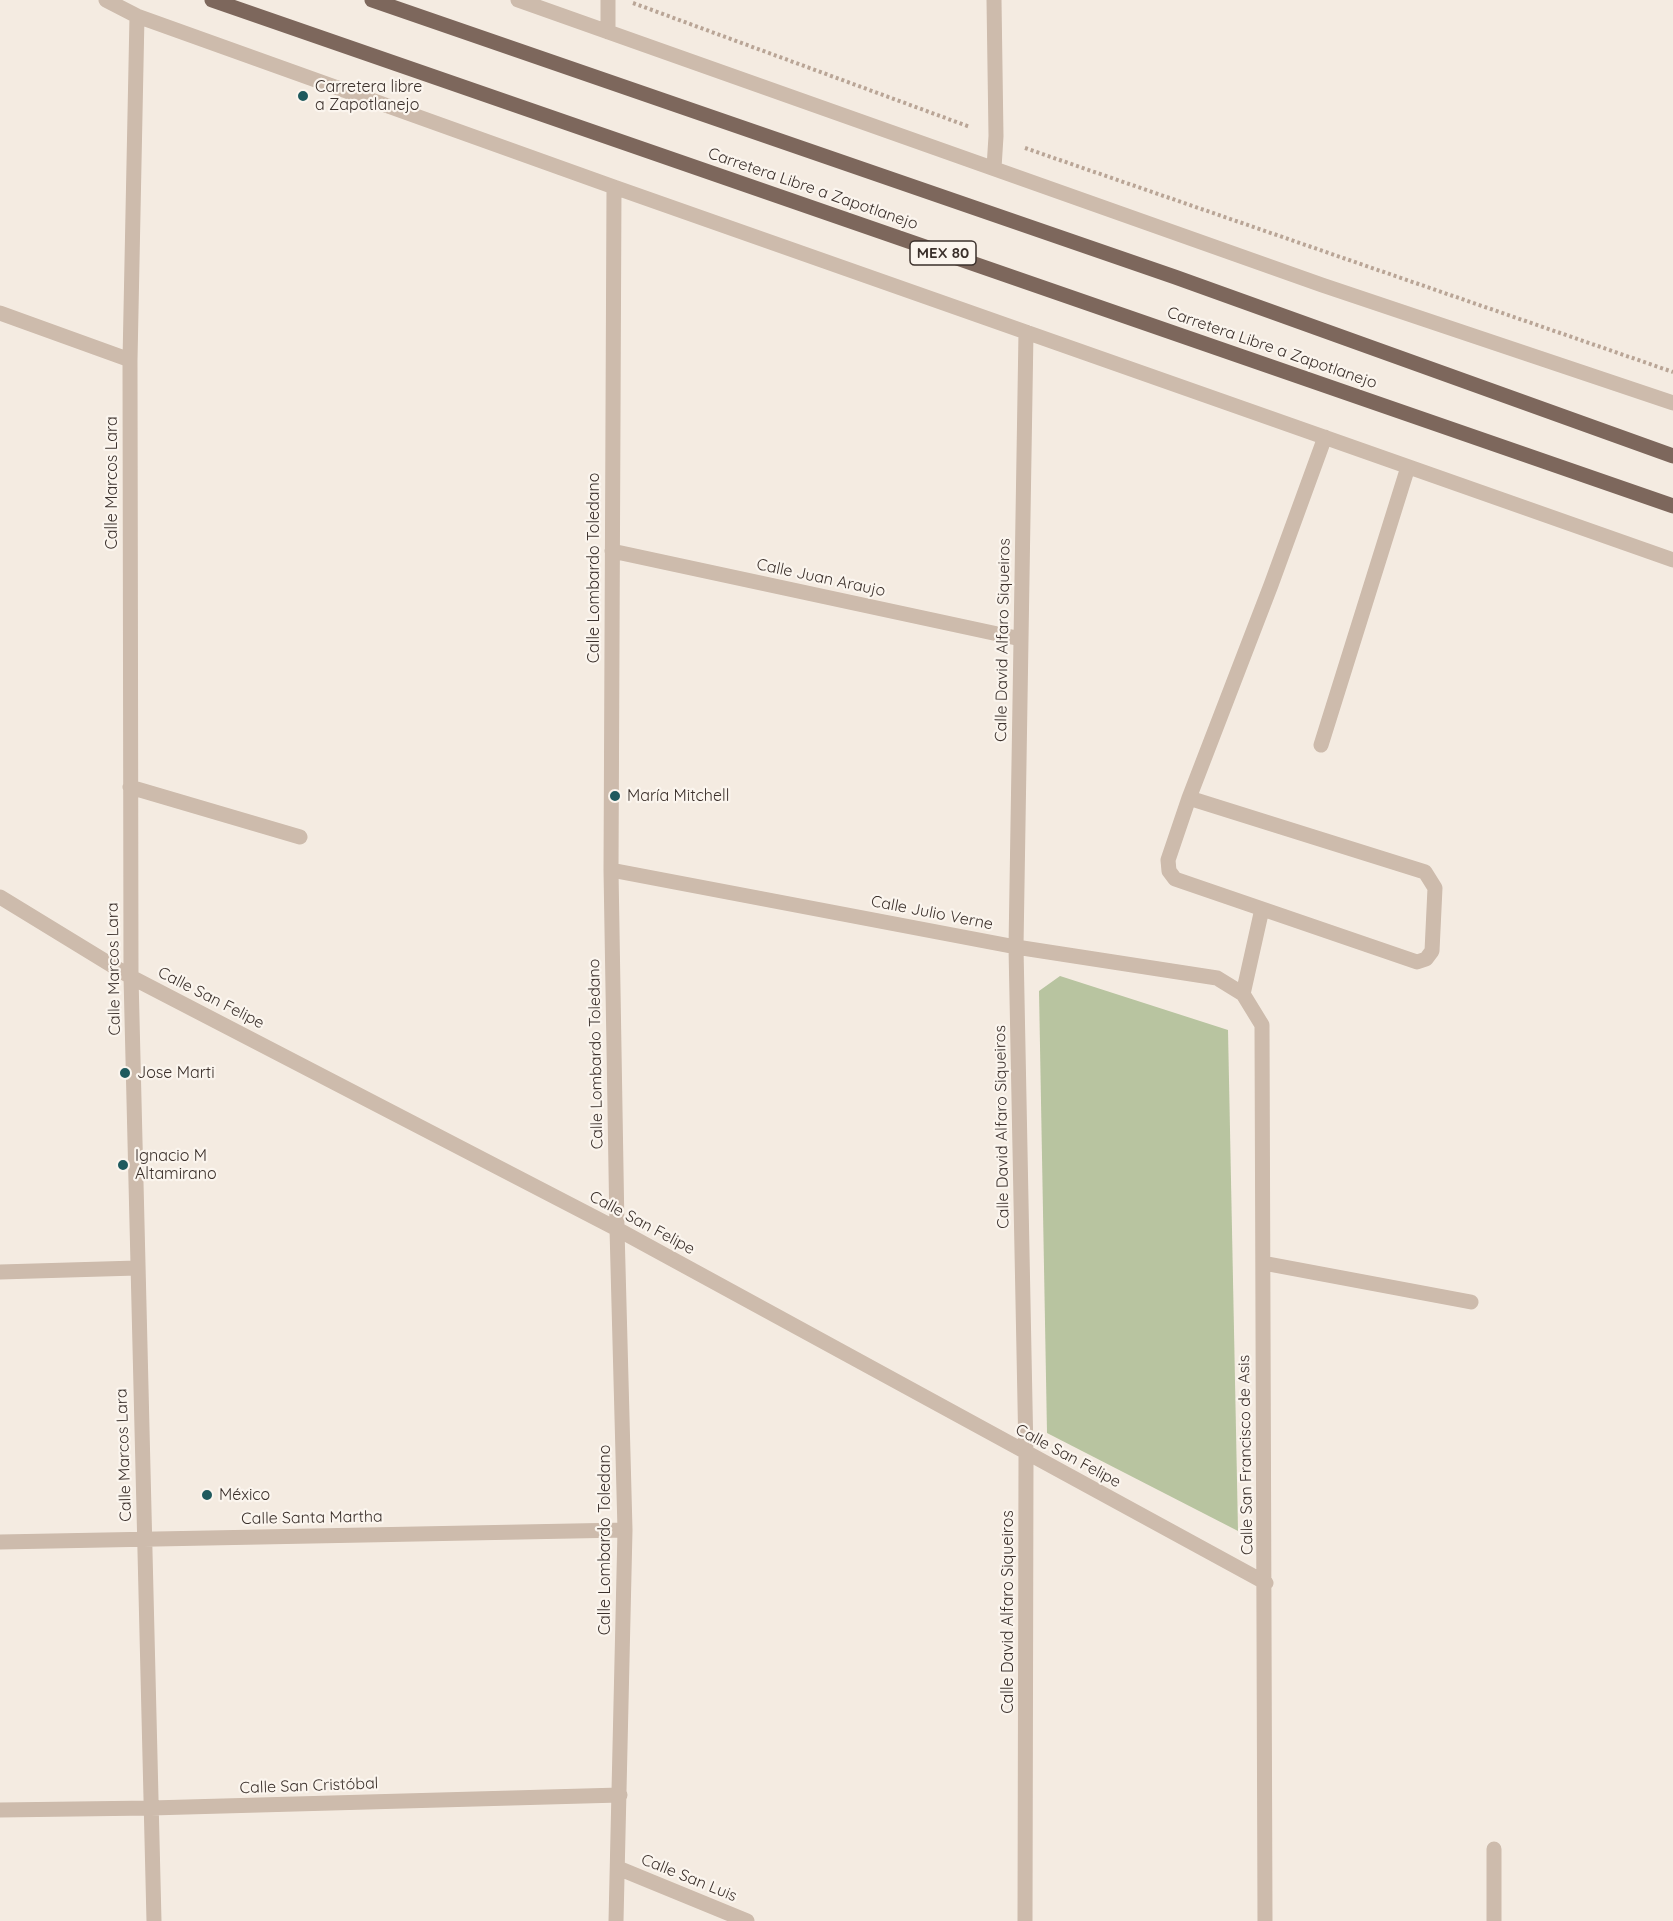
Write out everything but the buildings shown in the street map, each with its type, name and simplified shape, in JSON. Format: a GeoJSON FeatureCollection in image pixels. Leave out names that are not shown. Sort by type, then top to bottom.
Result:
{"type":"FeatureCollection","features":[{"type":"Feature","properties":{"kind":"main road","name":"Carretera Libre a Zapotlanejo"},"geometry":{"type":"LineString","coordinates":[[212,0],[1673,506]]}},
{"type":"Feature","properties":{"kind":"main road","name":"Carretera Libre a Zapotlanejo"},"geometry":{"type":"LineString","coordinates":[[372,0],[1175,277],[1673,456]]}},
{"type":"Feature","properties":{"kind":"street"},"geometry":{"type":"LineString","coordinates":[[106,0],[137,16],[614,187],[1673,560]]}},
{"type":"Feature","properties":{"kind":"street"},"geometry":{"type":"LineString","coordinates":[[518,0],[539,4],[608,32],[1322,285],[1673,403]]}},
{"type":"Feature","properties":{"kind":"street"},"geometry":{"type":"LineString","coordinates":[[608,0],[608,32]]}},
{"type":"Feature","properties":{"kind":"street"},"geometry":{"type":"LineString","coordinates":[[994,0],[996,136],[994,168]]}},
{"type":"Feature","properties":{"kind":"street","name":"Calle Marcos Lara"},"geometry":{"type":"LineString","coordinates":[[137,16],[130,360],[131,977],[154,1921]]}},
{"type":"Feature","properties":{"kind":"street","name":"Calle Lombardo Toledano"},"geometry":{"type":"LineString","coordinates":[[614,187],[612,870],[617,1229],[625,1530],[616,1921]]}},
{"type":"Feature","properties":{"kind":"street"},"geometry":{"type":"LineString","coordinates":[[0,313],[130,360]]}},
{"type":"Feature","properties":{"kind":"street","name":"Calle David Alfaro Siqueiros"},"geometry":{"type":"LineString","coordinates":[[1025,1921],[1026,1454],[1016,947],[1026,332]]}},
{"type":"Feature","properties":{"kind":"street"},"geometry":{"type":"LineString","coordinates":[[1189,798],[1425,872],[1435,888],[1432,951],[1426,959],[1417,962],[1175,879],[1169,871],[1168,860],[1189,798],[1325,437]]}},
{"type":"Feature","properties":{"kind":"street"},"geometry":{"type":"LineString","coordinates":[[1321,745],[1408,467]]}},
{"type":"Feature","properties":{"kind":"street","name":"Calle Juan Araujo"},"geometry":{"type":"LineString","coordinates":[[612,551],[1021,639]]}},
{"type":"Feature","properties":{"kind":"street"},"geometry":{"type":"LineString","coordinates":[[130,787],[300,837]]}},
{"type":"Feature","properties":{"kind":"street","name":"Calle Julio Verne"},"geometry":{"type":"LineString","coordinates":[[612,870],[1016,947],[1217,978],[1243,994]]}},
{"type":"Feature","properties":{"kind":"street","name":"Calle San Felipe"},"geometry":{"type":"LineString","coordinates":[[0,897],[131,977],[617,1229],[1266,1583]]}},
{"type":"Feature","properties":{"kind":"street"},"geometry":{"type":"LineString","coordinates":[[1243,994],[1262,909]]}},
{"type":"Feature","properties":{"kind":"street","name":"Calle San Francisco de Asis"},"geometry":{"type":"LineString","coordinates":[[1243,994],[1262,1025],[1266,1583],[1265,1921]]}},
{"type":"Feature","properties":{"kind":"street"},"geometry":{"type":"LineString","coordinates":[[1263,1263],[1471,1302]]}},
{"type":"Feature","properties":{"kind":"street"},"geometry":{"type":"LineString","coordinates":[[0,1272],[137,1268]]}},
{"type":"Feature","properties":{"kind":"street","name":"Calle Santa Martha"},"geometry":{"type":"LineString","coordinates":[[0,1542],[625,1530]]}},
{"type":"Feature","properties":{"kind":"street","name":"Calle San Cristóbal"},"geometry":{"type":"LineString","coordinates":[[0,1810],[620,1795]]}},
{"type":"Feature","properties":{"kind":"street"},"geometry":{"type":"LineString","coordinates":[[1494,1849],[1494,1921]]}},
{"type":"Feature","properties":{"kind":"street","name":"Calle San Luis"},"geometry":{"type":"LineString","coordinates":[[618,1868],[747,1921]]}},
{"type":"Feature","properties":{"kind":"path"},"geometry":{"type":"LineString","coordinates":[[624,0],[977,129]]}},
{"type":"Feature","properties":{"kind":"path"},"geometry":{"type":"LineString","coordinates":[[1025,148],[1673,372]]}},
{"type":"Feature","properties":{"kind":"green space"},"geometry":{"type":"Polygon","coordinates":[[[1060,976],[1228,1030],[1238,1531],[1047,1433],[1039,991],[1060,976]]]}},
{"type":"Feature","properties":{"kind":"place","name":"Carretera libre a Zapotlanejo"},"geometry":{"type":"Point","coordinates":[303,96]}},
{"type":"Feature","properties":{"kind":"place","name":"María Mitchell"},"geometry":{"type":"Point","coordinates":[615,796]}},
{"type":"Feature","properties":{"kind":"place","name":"Jose Marti"},"geometry":{"type":"Point","coordinates":[125,1073]}},
{"type":"Feature","properties":{"kind":"place","name":"Ignacio M Altamirano"},"geometry":{"type":"Point","coordinates":[123,1165]}},
{"type":"Feature","properties":{"kind":"place","name":"México"},"geometry":{"type":"Point","coordinates":[207,1495]}}]}
